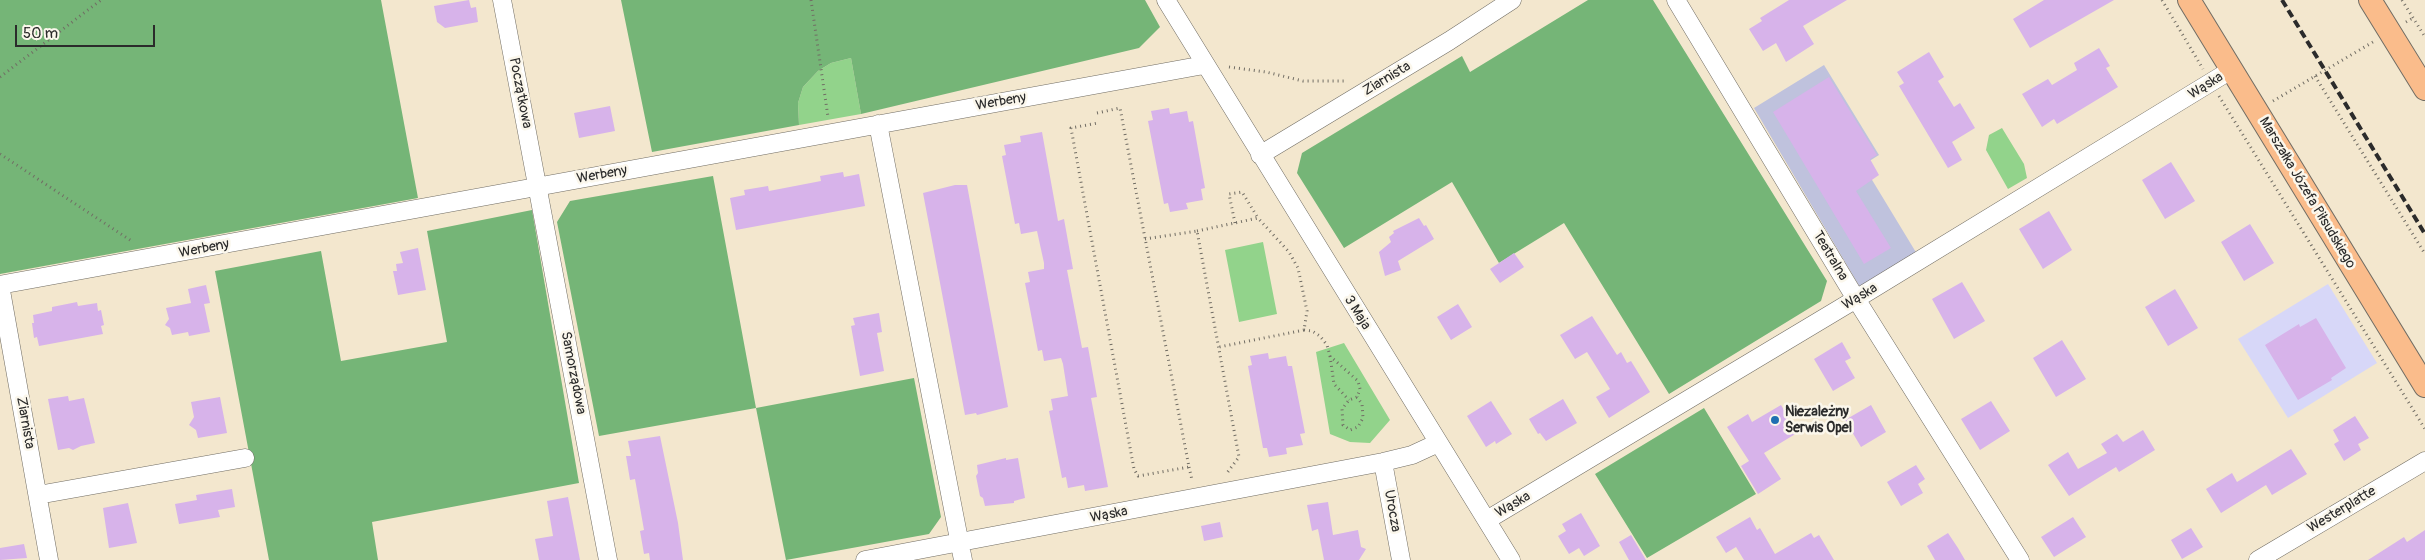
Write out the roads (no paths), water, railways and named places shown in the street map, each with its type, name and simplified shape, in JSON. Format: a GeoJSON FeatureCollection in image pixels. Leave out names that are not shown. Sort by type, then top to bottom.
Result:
{"type":"FeatureCollection","features":[{"type":"Feature","properties":{"kind":"main road","name":"Marszałka Józefa Piłsudskiego"},"geometry":{"type":"LineString","coordinates":[[2189,0],[2425,386]]}},
{"type":"Feature","properties":{"kind":"main road"},"geometry":{"type":"LineString","coordinates":[[2370,0],[2425,89]]}},
{"type":"Feature","properties":{"kind":"street","name":"Początkowa"},"geometry":{"type":"LineString","coordinates":[[502,0],[538,187]]}},
{"type":"Feature","properties":{"kind":"street","name":"3 Maja"},"geometry":{"type":"LineString","coordinates":[[1166,0],[1204,65],[1511,560]]}},
{"type":"Feature","properties":{"kind":"street","name":"Ziarnista"},"geometry":{"type":"LineString","coordinates":[[1260,155],[1442,46],[1512,0]]}},
{"type":"Feature","properties":{"kind":"street","name":"Teatralna"},"geometry":{"type":"LineString","coordinates":[[1676,0],[1856,300],[2020,560]]}},
{"type":"Feature","properties":{"kind":"street","name":"Werbeny"},"geometry":{"type":"LineString","coordinates":[[0,285],[1204,65]]}},
{"type":"Feature","properties":{"kind":"street","name":"Wąska"},"geometry":{"type":"LineString","coordinates":[[1487,520],[1856,300],[2231,70]]}},
{"type":"Feature","properties":{"kind":"street"},"geometry":{"type":"LineString","coordinates":[[878,124],[961,552]]}},
{"type":"Feature","properties":{"kind":"street","name":"Samorządowa"},"geometry":{"type":"LineString","coordinates":[[538,187],[608,560]]}},
{"type":"Feature","properties":{"kind":"street","name":"Ziarnista"},"geometry":{"type":"LineString","coordinates":[[0,285],[49,560]]}},
{"type":"Feature","properties":{"kind":"street","name":"Wąska"},"geometry":{"type":"LineString","coordinates":[[865,560],[961,552],[1383,462],[1412,455],[1438,443]]}},
{"type":"Feature","properties":{"kind":"street"},"geometry":{"type":"LineString","coordinates":[[38,495],[245,458]]}},
{"type":"Feature","properties":{"kind":"street","name":"Westerplatte"},"geometry":{"type":"LineString","coordinates":[[2258,560],[2425,460]]}},
{"type":"Feature","properties":{"kind":"street","name":"Urocza"},"geometry":{"type":"LineString","coordinates":[[1383,462],[1401,560]]}},
{"type":"Feature","properties":{"kind":"railway"},"geometry":{"type":"LineString","coordinates":[[2282,0],[2425,234]]}},
{"type":"Feature","properties":{"kind":"place","name":"Niezależny Serwis Opel"},"geometry":{"type":"Point","coordinates":[1775,420]}}]}
